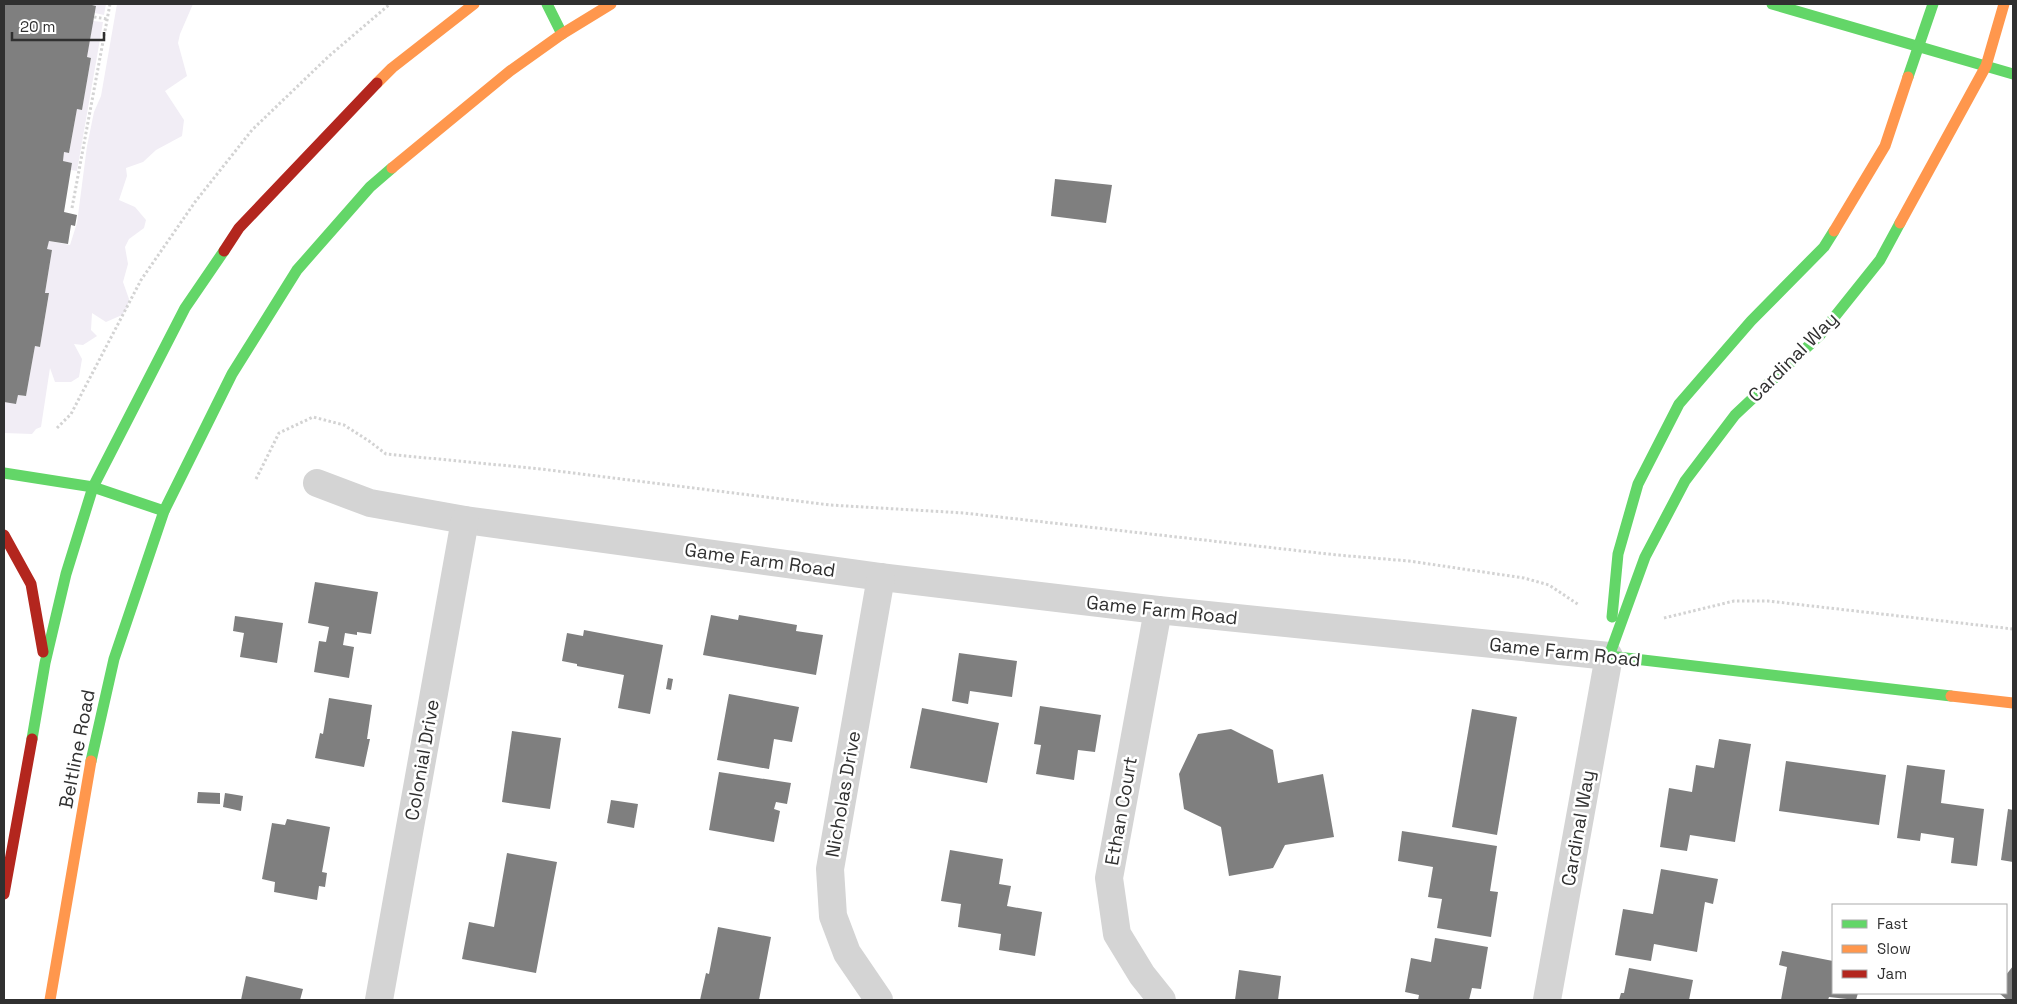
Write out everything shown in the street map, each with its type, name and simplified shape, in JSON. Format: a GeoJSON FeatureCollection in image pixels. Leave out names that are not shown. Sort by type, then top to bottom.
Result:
{"type":"FeatureCollection","features":[{"type":"Feature","properties":{"kind":"main road"},"geometry":{"type":"LineString","coordinates":[[4,894],[45,663],[66,574],[93,487],[185,308],[239,228],[392,68],[474,4]]}},
{"type":"Feature","properties":{"kind":"main road"},"geometry":{"type":"LineString","coordinates":[[547,4],[562,34]]}},
{"type":"Feature","properties":{"kind":"main road","name":"Beltline Road"},"geometry":{"type":"LineString","coordinates":[[50,1000],[90,767],[114,659],[164,511],[232,374],[297,270],[370,187],[510,71],[562,34],[612,4]]}},
{"type":"Feature","properties":{"kind":"main road"},"geometry":{"type":"LineString","coordinates":[[1772,4],[2013,74]]}},
{"type":"Feature","properties":{"kind":"main road","name":"Cardinal Way"},"geometry":{"type":"LineString","coordinates":[[1609,656],[1618,554],[1638,484],[1679,404],[1751,321],[1824,247],[1885,146],[1933,4]]}},
{"type":"Feature","properties":{"kind":"main road","name":"Cardinal Way"},"geometry":{"type":"LineString","coordinates":[[1609,656],[1645,557],[1685,481],[1735,415],[1820,335],[1880,260],[1986,66],[2004,4]]}},
{"type":"Feature","properties":{"kind":"main road"},"geometry":{"type":"LineString","coordinates":[[4,473],[93,487],[164,511]]}},
{"type":"Feature","properties":{"kind":"main road"},"geometry":{"type":"LineString","coordinates":[[4,535],[31,584],[45,663]]}},
{"type":"Feature","properties":{"kind":"main road","name":"Game Farm Road"},"geometry":{"type":"LineString","coordinates":[[1609,656],[2013,703]]}},
{"type":"Feature","properties":{"kind":"street","name":"Game Farm Road"},"geometry":{"type":"LineString","coordinates":[[317,483],[370,503],[465,520],[881,577],[1158,610],[1609,656]]}},
{"type":"Feature","properties":{"kind":"street","name":"Colonial Drive"},"geometry":{"type":"LineString","coordinates":[[379,1000],[465,520]]}},
{"type":"Feature","properties":{"kind":"street","name":"Nicholas Drive"},"geometry":{"type":"LineString","coordinates":[[879,1000],[847,953],[833,916],[830,869],[881,577]]}},
{"type":"Feature","properties":{"kind":"street","name":"Ethan Court"},"geometry":{"type":"LineString","coordinates":[[1158,610],[1109,878],[1117,934],[1142,975],[1162,1000]]}},
{"type":"Feature","properties":{"kind":"street","name":"Cardinal Way"},"geometry":{"type":"LineString","coordinates":[[1547,1000],[1609,656]]}},
{"type":"Feature","properties":{"kind":"path"},"geometry":{"type":"LineString","coordinates":[[72,208],[110,4]]}},
{"type":"Feature","properties":{"kind":"path"},"geometry":{"type":"LineString","coordinates":[[57,428],[70,414],[141,280],[195,202],[252,130],[329,56],[390,4]]}},
{"type":"Feature","properties":{"kind":"path"},"geometry":{"type":"LineString","coordinates":[[94,17],[107,19]]}},
{"type":"Feature","properties":{"kind":"path"},"geometry":{"type":"LineString","coordinates":[[256,479],[279,433],[313,418],[344,425],[386,454],[541,469],[830,505],[964,512],[1336,555],[1409,561],[1524,578],[1550,585],[1579,605]]}},
{"type":"Feature","properties":{"kind":"path"},"geometry":{"type":"LineString","coordinates":[[1664,618],[1734,601],[1768,601],[2013,630]]}},
{"type":"Feature","properties":{"kind":"shaded area"},"geometry":{"type":"Polygon","coordinates":[[[88,4],[106,4],[104,15],[95,13],[96,6],[88,4]]]}},
{"type":"Feature","properties":{"kind":"shaded area"},"geometry":{"type":"Polygon","coordinates":[[[117,4],[193,4],[178,43],[187,76],[165,91],[184,120],[182,136],[156,150],[143,162],[126,168],[127,176],[119,200],[135,207],[146,220],[144,228],[129,239],[125,247],[128,264],[123,282],[129,299],[127,308],[122,315],[106,322],[92,313],[91,330],[97,336],[83,345],[74,344],[82,359],[79,377],[71,382],[55,382],[50,368],[41,427],[32,434],[4,433],[4,402],[16,404],[18,395],[26,396],[35,346],[40,347],[49,294],[45,293],[52,250],[47,249],[49,241],[70,245],[77,223],[87,146],[94,112],[101,96],[117,4]]]}},
{"type":"Feature","properties":{"kind":"shaded area"},"geometry":{"type":"Polygon","coordinates":[[[93,21],[103,22],[77,171],[71,170],[72,163],[63,161],[64,152],[69,153],[77,109],[82,109],[91,58],[87,57],[93,21]]]}},
{"type":"Feature","properties":{"kind":"building"},"geometry":{"type":"Polygon","coordinates":[[[4,4],[88,4],[96,6],[87,57],[91,58],[82,110],[77,109],[69,153],[64,152],[63,161],[72,163],[64,212],[77,215],[75,226],[71,225],[68,244],[49,241],[47,249],[52,250],[45,293],[49,293],[40,347],[35,346],[26,396],[18,395],[16,404],[4,402],[4,4]]]}},
{"type":"Feature","properties":{"kind":"building"},"geometry":{"type":"Polygon","coordinates":[[[1055,179],[1112,185],[1106,223],[1051,216],[1055,179]]]}},
{"type":"Feature","properties":{"kind":"building"},"geometry":{"type":"Polygon","coordinates":[[[315,582],[378,592],[371,634],[357,632],[357,635],[345,633],[343,645],[354,647],[349,678],[314,672],[319,641],[326,642],[329,627],[308,623],[315,582]]]}},
{"type":"Feature","properties":{"kind":"building"},"geometry":{"type":"Polygon","coordinates":[[[711,615],[738,620],[739,615],[797,625],[796,631],[823,635],[816,675],[703,655],[711,615]]]}},
{"type":"Feature","properties":{"kind":"building"},"geometry":{"type":"Polygon","coordinates":[[[235,616],[283,623],[277,663],[240,657],[244,633],[233,631],[235,616]]]}},
{"type":"Feature","properties":{"kind":"building"},"geometry":{"type":"Polygon","coordinates":[[[584,630],[663,645],[650,714],[618,708],[624,675],[577,666],[577,664],[562,661],[567,633],[583,636],[584,630]]]}},
{"type":"Feature","properties":{"kind":"building"},"geometry":{"type":"Polygon","coordinates":[[[959,653],[1017,661],[1012,697],[970,691],[968,704],[952,701],[959,653]]]}},
{"type":"Feature","properties":{"kind":"building"},"geometry":{"type":"Polygon","coordinates":[[[668,678],[673,679],[671,690],[666,689],[668,678]]]}},
{"type":"Feature","properties":{"kind":"building"},"geometry":{"type":"Polygon","coordinates":[[[729,694],[799,707],[792,742],[774,739],[769,769],[717,760],[729,694]]]}},
{"type":"Feature","properties":{"kind":"building"},"geometry":{"type":"Polygon","coordinates":[[[329,698],[372,705],[367,739],[370,739],[364,767],[315,758],[320,733],[323,734],[329,698]]]}},
{"type":"Feature","properties":{"kind":"building"},"geometry":{"type":"Polygon","coordinates":[[[1040,706],[1101,715],[1095,752],[1078,750],[1074,780],[1036,774],[1041,745],[1034,744],[1040,706]]]}},
{"type":"Feature","properties":{"kind":"building"},"geometry":{"type":"Polygon","coordinates":[[[922,708],[999,723],[987,783],[910,768],[922,708]]]}},
{"type":"Feature","properties":{"kind":"building"},"geometry":{"type":"Polygon","coordinates":[[[1472,709],[1517,717],[1497,835],[1452,827],[1472,709]]]}},
{"type":"Feature","properties":{"kind":"building"},"geometry":{"type":"Polygon","coordinates":[[[1231,729],[1273,750],[1278,783],[1323,774],[1334,837],[1285,845],[1273,868],[1229,876],[1221,827],[1184,809],[1179,774],[1198,734],[1231,729]]]}},
{"type":"Feature","properties":{"kind":"building"},"geometry":{"type":"Polygon","coordinates":[[[512,731],[561,738],[550,809],[502,802],[512,731]]]}},
{"type":"Feature","properties":{"kind":"building"},"geometry":{"type":"Polygon","coordinates":[[[1719,739],[1751,744],[1735,842],[1690,835],[1687,851],[1660,847],[1669,788],[1692,792],[1696,765],[1714,768],[1719,739]]]}},
{"type":"Feature","properties":{"kind":"building"},"geometry":{"type":"Polygon","coordinates":[[[1786,761],[1886,775],[1879,825],[1779,811],[1786,761]]]}},
{"type":"Feature","properties":{"kind":"building"},"geometry":{"type":"Polygon","coordinates":[[[1907,765],[1945,770],[1941,803],[1984,809],[1977,866],[1951,863],[1954,838],[1921,833],[1920,841],[1897,838],[1907,765]]]}},
{"type":"Feature","properties":{"kind":"building"},"geometry":{"type":"Polygon","coordinates":[[[719,772],[791,783],[787,804],[776,802],[774,809],[780,811],[774,842],[709,830],[719,772]]]}},
{"type":"Feature","properties":{"kind":"building"},"geometry":{"type":"Polygon","coordinates":[[[198,792],[220,793],[220,804],[197,803],[198,792]]]}},
{"type":"Feature","properties":{"kind":"building"},"geometry":{"type":"Polygon","coordinates":[[[225,793],[243,796],[241,811],[223,807],[225,793]]]}},
{"type":"Feature","properties":{"kind":"building"},"geometry":{"type":"Polygon","coordinates":[[[611,800],[638,804],[634,828],[607,823],[611,800]]]}},
{"type":"Feature","properties":{"kind":"building"},"geometry":{"type":"Polygon","coordinates":[[[2008,809],[2013,810],[2013,862],[2001,860],[2008,809]]]}},
{"type":"Feature","properties":{"kind":"building"},"geometry":{"type":"Polygon","coordinates":[[[287,819],[330,827],[322,872],[327,873],[325,887],[319,886],[317,900],[274,892],[275,882],[262,879],[272,823],[285,825],[287,819]]]}},
{"type":"Feature","properties":{"kind":"building"},"geometry":{"type":"Polygon","coordinates":[[[1402,831],[1497,846],[1490,891],[1498,892],[1491,937],[1437,928],[1442,899],[1428,897],[1433,867],[1398,861],[1402,831]]]}},
{"type":"Feature","properties":{"kind":"building"},"geometry":{"type":"Polygon","coordinates":[[[950,850],[1003,859],[999,884],[1011,886],[1007,906],[1042,912],[1035,956],[999,950],[1001,934],[958,927],[961,904],[941,901],[950,850]]]}},
{"type":"Feature","properties":{"kind":"building"},"geometry":{"type":"Polygon","coordinates":[[[507,853],[557,862],[536,973],[462,959],[469,922],[494,927],[507,853]]]}},
{"type":"Feature","properties":{"kind":"building"},"geometry":{"type":"Polygon","coordinates":[[[1661,869],[1718,879],[1713,904],[1705,902],[1697,952],[1654,944],[1651,961],[1615,955],[1623,909],[1653,914],[1661,869]]]}},
{"type":"Feature","properties":{"kind":"building"},"geometry":{"type":"Polygon","coordinates":[[[718,927],[771,937],[759,1000],[700,1000],[706,973],[709,974],[718,927]]]}},
{"type":"Feature","properties":{"kind":"building"},"geometry":{"type":"Polygon","coordinates":[[[1435,938],[1488,947],[1481,989],[1472,988],[1469,1000],[1418,1000],[1419,995],[1405,992],[1411,958],[1431,962],[1435,938]]]}},
{"type":"Feature","properties":{"kind":"building"},"geometry":{"type":"Polygon","coordinates":[[[1782,951],[1832,961],[1832,994],[1858,994],[1856,1000],[1829,997],[1828,1000],[1781,1000],[1787,967],[1779,965],[1782,951]]]}},
{"type":"Feature","properties":{"kind":"building"},"geometry":{"type":"Polygon","coordinates":[[[2013,966],[2013,1000],[2007,1000],[2000,994],[2007,994],[2007,974],[2013,966]]]}},
{"type":"Feature","properties":{"kind":"building"},"geometry":{"type":"Polygon","coordinates":[[[1629,968],[1693,980],[1689,1000],[1619,1000],[1621,993],[1624,993],[1629,968]]]}},
{"type":"Feature","properties":{"kind":"building"},"geometry":{"type":"Polygon","coordinates":[[[1239,970],[1281,976],[1278,1000],[1235,1000],[1239,970]]]}},
{"type":"Feature","properties":{"kind":"building"},"geometry":{"type":"Polygon","coordinates":[[[246,976],[303,989],[300,1000],[241,1000],[246,976]]]}},
{"type":"Feature","properties":{"kind":"traffic: fast"},"geometry":{"type":"LineString","coordinates":[[547,4],[562,34]]}},
{"type":"Feature","properties":{"kind":"traffic: fast"},"geometry":{"type":"LineString","coordinates":[[1772,4],[2013,74]]}},
{"type":"Feature","properties":{"kind":"traffic: fast"},"geometry":{"type":"LineString","coordinates":[[1908,77],[1933,4]]}},
{"type":"Feature","properties":{"kind":"traffic: fast"},"geometry":{"type":"LineString","coordinates":[[91,761],[114,659],[164,511],[232,374],[297,270],[370,187],[392,168]]}},
{"type":"Feature","properties":{"kind":"traffic: fast"},"geometry":{"type":"LineString","coordinates":[[1609,656],[1645,557],[1685,481],[1735,415],[1820,335],[1880,260],[1900,223]]}},
{"type":"Feature","properties":{"kind":"traffic: fast"},"geometry":{"type":"LineString","coordinates":[[1612,617],[1618,554],[1638,484],[1679,404],[1751,321],[1824,247],[1834,231]]}},
{"type":"Feature","properties":{"kind":"traffic: fast"},"geometry":{"type":"LineString","coordinates":[[32,739],[45,663],[66,574],[93,487],[185,308],[224,251]]}},
{"type":"Feature","properties":{"kind":"traffic: fast"},"geometry":{"type":"LineString","coordinates":[[4,473],[93,487],[164,511]]}},
{"type":"Feature","properties":{"kind":"traffic: fast"},"geometry":{"type":"LineString","coordinates":[[1609,656],[1951,696]]}},
{"type":"Feature","properties":{"kind":"traffic: slow"},"geometry":{"type":"LineString","coordinates":[[377,83],[392,68],[474,4]]}},
{"type":"Feature","properties":{"kind":"traffic: slow"},"geometry":{"type":"LineString","coordinates":[[392,168],[510,71],[562,34],[611,4]]}},
{"type":"Feature","properties":{"kind":"traffic: slow"},"geometry":{"type":"LineString","coordinates":[[1900,223],[1986,66],[2004,4]]}},
{"type":"Feature","properties":{"kind":"traffic: slow"},"geometry":{"type":"LineString","coordinates":[[1834,231],[1885,146],[1908,77]]}},
{"type":"Feature","properties":{"kind":"traffic: slow"},"geometry":{"type":"LineString","coordinates":[[1951,696],[2013,703]]}},
{"type":"Feature","properties":{"kind":"traffic: slow"},"geometry":{"type":"LineString","coordinates":[[50,1000],[91,761]]}},
{"type":"Feature","properties":{"kind":"traffic: jam"},"geometry":{"type":"LineString","coordinates":[[224,251],[239,228],[377,83]]}},
{"type":"Feature","properties":{"kind":"traffic: jam"},"geometry":{"type":"LineString","coordinates":[[4,535],[31,584],[43,652]]}},
{"type":"Feature","properties":{"kind":"traffic: jam"},"geometry":{"type":"LineString","coordinates":[[4,894],[32,739]]}}]}
